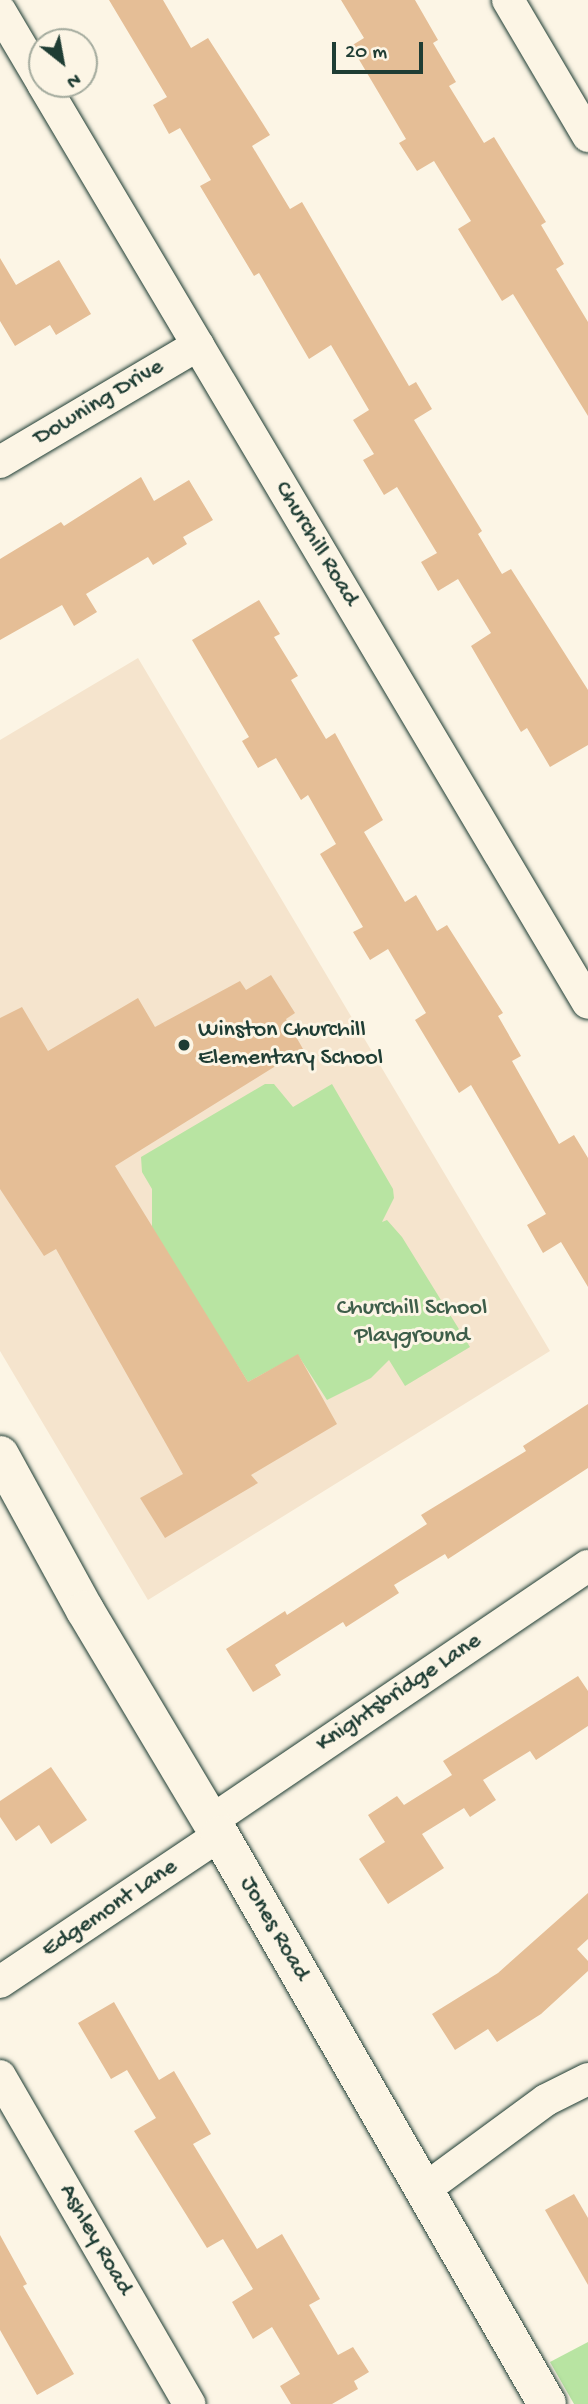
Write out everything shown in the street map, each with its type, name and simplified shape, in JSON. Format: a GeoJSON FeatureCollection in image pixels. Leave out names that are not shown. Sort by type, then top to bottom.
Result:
{"type":"FeatureCollection","features":[{"type":"Feature","properties":{"kind":"street"},"geometry":{"type":"LineString","coordinates":[[508,0],[588,136]]}},
{"type":"Feature","properties":{"kind":"street","name":"Churchill Road"},"geometry":{"type":"LineString","coordinates":[[0,11],[28,58]]}},
{"type":"Feature","properties":{"kind":"street","name":"Churchill Road"},"geometry":{"type":"LineString","coordinates":[[52,98],[588,1003]]}},
{"type":"Feature","properties":{"kind":"street","name":"Downing Drive"},"geometry":{"type":"LineString","coordinates":[[0,462],[198,345]]}},
{"type":"Feature","properties":{"kind":"street","name":"Jones Road"},"geometry":{"type":"LineString","coordinates":[[0,1455],[85,1611],[216,1828],[547,2404]]}},
{"type":"Feature","properties":{"kind":"street","name":"Knightsbridge Lane"},"geometry":{"type":"LineString","coordinates":[[216,1828],[588,1566]]}},
{"type":"Feature","properties":{"kind":"street","name":"Edgemont Lane"},"geometry":{"type":"LineString","coordinates":[[0,1982],[216,1828]]}},
{"type":"Feature","properties":{"kind":"street","name":"Ashley Road"},"geometry":{"type":"LineString","coordinates":[[0,2076],[189,2404]]}},
{"type":"Feature","properties":{"kind":"street"},"geometry":{"type":"LineString","coordinates":[[425,2189],[546,2100],[588,2079]]}},
{"type":"Feature","properties":{"kind":"shaded area","name":"Winston Churchill Elementary School"},"geometry":{"type":"Polygon","coordinates":[[[138,658],[550,1351],[148,1600],[0,1351],[0,740],[138,658]]]}},
{"type":"Feature","properties":{"kind":"green space","name":"Churchill School Playground"},"geometry":{"type":"Polygon","coordinates":[[[265,1084],[274,1084],[293,1107],[332,1084],[393,1189],[394,1198],[382,1222],[387,1220],[402,1237],[470,1347],[405,1386],[389,1360],[371,1378],[327,1400],[298,1355],[248,1382],[152,1231],[152,1189],[142,1172],[141,1157],[265,1084]]]}},
{"type":"Feature","properties":{"kind":"green space"},"geometry":{"type":"Polygon","coordinates":[[[588,2342],[588,2404],[574,2404],[550,2362],[588,2342]]]}},
{"type":"Feature","properties":{"kind":"building"},"geometry":{"type":"Polygon","coordinates":[[[109,0],[163,0],[191,48],[208,38],[270,135],[252,146],[290,209],[302,202],[409,386],[416,382],[432,409],[414,420],[482,531],[478,534],[502,574],[511,569],[588,690],[588,745],[550,767],[527,728],[521,732],[471,646],[491,633],[458,579],[438,591],[421,562],[437,553],[397,487],[384,495],[363,460],[374,454],[353,420],[369,410],[331,345],[309,359],[259,273],[254,276],[200,186],[211,180],[180,128],[169,134],[153,105],[167,97],[109,0]]]}},
{"type":"Feature","properties":{"kind":"building"},"geometry":{"type":"Polygon","coordinates":[[[341,0],[415,0],[438,40],[433,43],[456,82],[449,86],[484,143],[494,137],[546,222],[541,225],[564,264],[556,269],[588,322],[588,416],[513,294],[502,301],[458,229],[471,221],[434,161],[417,171],[399,143],[406,139],[351,46],[364,38],[341,0]]]}},
{"type":"Feature","properties":{"kind":"building"},"geometry":{"type":"Polygon","coordinates":[[[0,258],[16,285],[59,260],[91,314],[56,335],[50,325],[15,346],[0,321],[0,258]]]}},
{"type":"Feature","properties":{"kind":"building"},"geometry":{"type":"Polygon","coordinates":[[[141,477],[154,501],[189,480],[213,520],[183,537],[187,544],[153,565],[148,557],[86,594],[97,612],[74,626],[62,605],[0,640],[0,559],[61,522],[64,526],[141,477]]]}},
{"type":"Feature","properties":{"kind":"building"},"geometry":{"type":"Polygon","coordinates":[[[259,600],[280,634],[274,637],[298,676],[291,680],[326,739],[335,733],[383,820],[364,832],[405,902],[416,895],[437,931],[447,925],[503,1013],[498,1016],[521,1056],[512,1061],[559,1144],[574,1135],[588,1158],[588,1287],[561,1242],[543,1253],[527,1225],[546,1214],[471,1085],[459,1093],[415,1020],[426,1013],[388,949],[370,960],[353,932],[363,927],[320,854],[336,844],[308,795],[301,800],[276,758],[258,768],[242,741],[249,737],[192,640],[259,600]]]}},
{"type":"Feature","properties":{"kind":"building"},"geometry":{"type":"Polygon","coordinates":[[[271,975],[295,1013],[286,1019],[303,1049],[115,1166],[248,1382],[298,1354],[337,1424],[251,1475],[258,1483],[165,1538],[140,1498],[183,1474],[56,1249],[44,1256],[0,1189],[0,1018],[22,1007],[48,1051],[138,998],[155,1027],[240,981],[246,990],[271,975]]]}},
{"type":"Feature","properties":{"kind":"building"},"geometry":{"type":"Polygon","coordinates":[[[588,1404],[588,1468],[448,1559],[445,1554],[394,1585],[399,1593],[346,1627],[343,1622],[275,1665],[281,1675],[253,1692],[226,1649],[285,1611],[287,1615],[427,1524],[421,1515],[526,1451],[523,1446],[588,1404]]]}},
{"type":"Feature","properties":{"kind":"building"},"geometry":{"type":"Polygon","coordinates":[[[578,1676],[588,1691],[588,1726],[536,1760],[530,1751],[483,1780],[496,1800],[470,1817],[464,1808],[422,1834],[444,1868],[388,1904],[359,1859],[385,1842],[368,1815],[397,1796],[404,1805],[452,1775],[443,1761],[578,1676]]]}},
{"type":"Feature","properties":{"kind":"building"},"geometry":{"type":"Polygon","coordinates":[[[51,1767],[87,1820],[51,1844],[39,1825],[16,1841],[0,1817],[0,1801],[51,1767]]]}},
{"type":"Feature","properties":{"kind":"building"},"geometry":{"type":"Polygon","coordinates":[[[588,1893],[588,1939],[577,1949],[588,1961],[588,1971],[541,2014],[497,2042],[488,2029],[455,2050],[432,2014],[498,1973],[588,1893]]]}},
{"type":"Feature","properties":{"kind":"building"},"geometry":{"type":"Polygon","coordinates":[[[114,2002],[159,2080],[174,2071],[211,2134],[193,2144],[257,2249],[282,2234],[320,2299],[309,2305],[338,2355],[353,2347],[369,2372],[354,2381],[358,2389],[332,2404],[291,2404],[280,2386],[300,2374],[272,2327],[253,2339],[232,2302],[253,2289],[223,2239],[207,2248],[134,2131],[156,2118],[127,2070],[111,2079],[78,2023],[114,2002]]]}},
{"type":"Feature","properties":{"kind":"building"},"geometry":{"type":"Polygon","coordinates":[[[574,2194],[588,2218],[588,2285],[545,2210],[574,2194]]]}},
{"type":"Feature","properties":{"kind":"building"},"geometry":{"type":"Polygon","coordinates":[[[0,2235],[27,2284],[23,2286],[74,2374],[37,2395],[0,2330],[0,2235]]]}},
{"type":"Feature","properties":{"kind":"place","name":"Winston Churchill Elementary School"},"geometry":{"type":"Point","coordinates":[184,1045]}}]}
